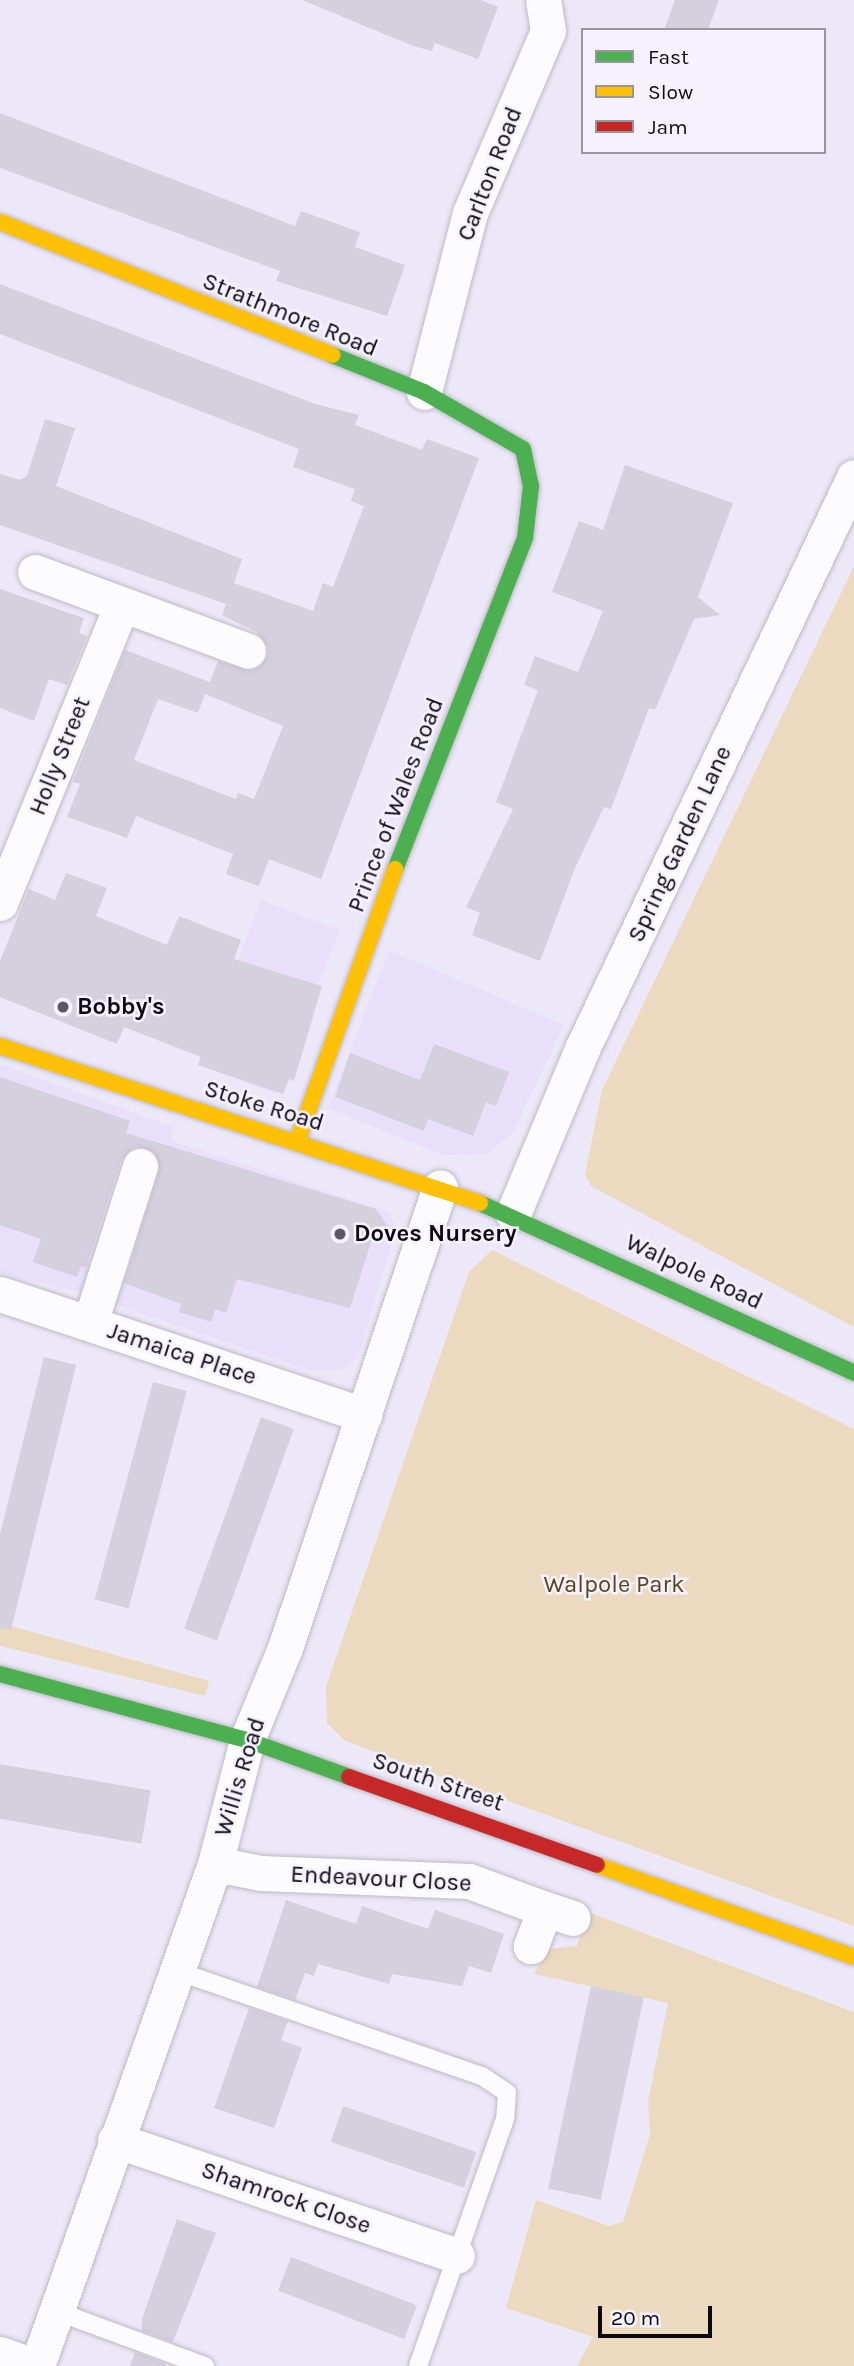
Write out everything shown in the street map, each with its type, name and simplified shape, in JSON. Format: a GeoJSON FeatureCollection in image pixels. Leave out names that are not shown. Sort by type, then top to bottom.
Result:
{"type":"FeatureCollection","features":[{"type":"Feature","properties":{"kind":"street","name":"Carlton Road"},"geometry":{"type":"LineString","coordinates":[[424,392],[470,214],[548,31],[550,4]]}},
{"type":"Feature","properties":{"kind":"street","name":"Strathmore Road"},"geometry":{"type":"LineString","coordinates":[[0,222],[424,392],[523,449],[531,486]]}},
{"type":"Feature","properties":{"kind":"street","name":"Spring Garden Lane"},"geometry":{"type":"LineString","coordinates":[[513,1214],[583,1046],[854,477]]}},
{"type":"Feature","properties":{"kind":"street","name":"Prince of Wales Road"},"geometry":{"type":"LineString","coordinates":[[298,1139],[345,997],[525,538],[531,486]]}},
{"type":"Feature","properties":{"kind":"street"},"geometry":{"type":"LineString","coordinates":[[35,572],[120,609],[248,651]]}},
{"type":"Feature","properties":{"kind":"street","name":"Holly Street"},"geometry":{"type":"LineString","coordinates":[[0,903],[120,609]]}},
{"type":"Feature","properties":{"kind":"street","name":"Stoke Road"},"geometry":{"type":"LineString","coordinates":[[0,1045],[298,1139],[513,1214]]}},
{"type":"Feature","properties":{"kind":"street"},"geometry":{"type":"LineString","coordinates":[[90,1323],[140,1166]]}},
{"type":"Feature","properties":{"kind":"street","name":"Willis Road"},"geometry":{"type":"LineString","coordinates":[[35,2366],[174,1970],[215,1864],[247,1740],[285,1648],[440,1188]]}},
{"type":"Feature","properties":{"kind":"street","name":"Walpole Road"},"geometry":{"type":"LineString","coordinates":[[513,1214],[854,1373]]}},
{"type":"Feature","properties":{"kind":"street","name":"Jamaica Place"},"geometry":{"type":"LineString","coordinates":[[0,1294],[364,1415]]}},
{"type":"Feature","properties":{"kind":"street","name":"South Street"},"geometry":{"type":"LineString","coordinates":[[0,1674],[247,1740],[854,1957]]}},
{"type":"Feature","properties":{"kind":"street","name":"Endeavour Close"},"geometry":{"type":"LineString","coordinates":[[215,1864],[261,1873],[449,1878],[559,1913],[531,1947]]}},
{"type":"Feature","properties":{"kind":"street","name":"Shamrock Close"},"geometry":{"type":"LineString","coordinates":[[115,2140],[457,2256]]}},
{"type":"Feature","properties":{"kind":"street"},"geometry":{"type":"LineString","coordinates":[[0,2354],[35,2366]]}},
{"type":"Feature","properties":{"kind":"lane"},"geometry":{"type":"LineString","coordinates":[[174,1970],[500,2085],[509,2107],[418,2366]]}},
{"type":"Feature","properties":{"kind":"lane"},"geometry":{"type":"LineString","coordinates":[[56,2312],[205,2366]]}},
{"type":"Feature","properties":{"kind":"shaded area"},"geometry":{"type":"Polygon","coordinates":[[[261,900],[339,930],[276,1094],[198,1064],[261,900]]]}},
{"type":"Feature","properties":{"kind":"shaded area"},"geometry":{"type":"Polygon","coordinates":[[[389,950],[564,1025],[513,1132],[488,1154],[443,1155],[328,1108],[389,950]]]}},
{"type":"Feature","properties":{"kind":"shaded area"},"geometry":{"type":"Polygon","coordinates":[[[0,1064],[173,1127],[172,1141],[391,1213],[395,1231],[358,1357],[342,1370],[309,1370],[72,1290],[0,1273],[0,1064]]]}},
{"type":"Feature","properties":{"kind":"green space"},"geometry":{"type":"Polygon","coordinates":[[[854,566],[854,1327],[591,1186],[585,1175],[602,1090],[854,566]]]}},
{"type":"Feature","properties":{"kind":"green space","name":"Walpole Park"},"geometry":{"type":"Polygon","coordinates":[[[492,1250],[854,1429],[854,1926],[406,1764],[344,1740],[327,1723],[326,1687],[469,1272],[492,1250]]]}},
{"type":"Feature","properties":{"kind":"green space"},"geometry":{"type":"Polygon","coordinates":[[[0,1623],[209,1681],[205,1696],[0,1646],[0,1623]]]}},
{"type":"Feature","properties":{"kind":"green space"},"geometry":{"type":"Polygon","coordinates":[[[588,1912],[854,2012],[854,2366],[577,2366],[593,2337],[506,2308],[536,2200],[609,2226],[623,2222],[650,2134],[648,2101],[668,2003],[534,1974],[549,1949],[577,1946],[588,1912]]]}},
{"type":"Feature","properties":{"kind":"building"},"geometry":{"type":"Polygon","coordinates":[[[302,0],[481,0],[498,7],[478,59],[435,43],[432,51],[413,46],[302,0]]]}},
{"type":"Feature","properties":{"kind":"building"},"geometry":{"type":"Polygon","coordinates":[[[675,0],[719,0],[709,28],[665,28],[675,0]]]}},
{"type":"Feature","properties":{"kind":"building"},"geometry":{"type":"Polygon","coordinates":[[[0,113],[295,226],[301,211],[360,232],[355,247],[405,265],[387,316],[276,281],[280,271],[0,168],[0,113]]]}},
{"type":"Feature","properties":{"kind":"building"},"geometry":{"type":"Polygon","coordinates":[[[0,284],[315,404],[359,415],[355,425],[422,450],[427,439],[479,458],[321,879],[269,859],[259,886],[226,874],[233,854],[136,816],[127,838],[67,817],[80,784],[73,782],[125,650],[210,682],[218,661],[252,671],[267,659],[268,647],[256,632],[222,615],[226,604],[0,525],[0,474],[20,480],[27,476],[45,419],[75,428],[56,486],[242,559],[234,583],[313,611],[323,583],[333,587],[364,506],[351,501],[355,489],[293,467],[299,449],[0,334],[0,284]],[[205,694],[198,713],[158,699],[134,760],[236,799],[238,793],[254,799],[283,726],[205,694]]]}},
{"type":"Feature","properties":{"kind":"building"},"geometry":{"type":"Polygon","coordinates":[[[625,465],[733,503],[698,597],[720,615],[694,619],[655,710],[649,708],[611,809],[604,807],[575,868],[540,961],[472,935],[480,913],[466,907],[513,809],[496,802],[538,690],[524,685],[535,656],[578,672],[603,611],[552,592],[579,521],[603,530],[625,465]]]}},
{"type":"Feature","properties":{"kind":"building"},"geometry":{"type":"Polygon","coordinates":[[[0,589],[84,618],[79,633],[87,636],[67,685],[49,679],[34,721],[0,708],[0,589]]]}},
{"type":"Feature","properties":{"kind":"building"},"geometry":{"type":"Polygon","coordinates":[[[66,873],[107,888],[96,916],[167,945],[179,916],[241,940],[234,959],[322,986],[294,1081],[289,1079],[283,1094],[198,1065],[201,1057],[124,1027],[117,1044],[0,997],[0,961],[29,889],[55,900],[66,873]]]}},
{"type":"Feature","properties":{"kind":"building"},"geometry":{"type":"Polygon","coordinates":[[[434,1044],[509,1072],[496,1106],[486,1102],[473,1136],[428,1119],[424,1131],[335,1097],[350,1053],[420,1080],[434,1044]]]}},
{"type":"Feature","properties":{"kind":"building"},"geometry":{"type":"Polygon","coordinates":[[[0,1077],[130,1121],[126,1133],[376,1209],[392,1233],[373,1236],[350,1308],[237,1279],[226,1313],[215,1309],[211,1322],[179,1312],[181,1304],[124,1283],[159,1171],[155,1153],[136,1146],[121,1160],[86,1268],[81,1266],[77,1277],[33,1262],[41,1239],[0,1225],[0,1077]]]}},
{"type":"Feature","properties":{"kind":"building"},"geometry":{"type":"Polygon","coordinates":[[[44,1357],[76,1365],[11,1630],[0,1628],[0,1534],[44,1357]]]}},
{"type":"Feature","properties":{"kind":"building"},"geometry":{"type":"Polygon","coordinates":[[[153,1382],[187,1391],[129,1608],[95,1599],[153,1382]]]}},
{"type":"Feature","properties":{"kind":"building"},"geometry":{"type":"Polygon","coordinates":[[[261,1417],[294,1429],[217,1640],[184,1628],[261,1417]]]}},
{"type":"Feature","properties":{"kind":"building"},"geometry":{"type":"Polygon","coordinates":[[[0,1764],[151,1791],[141,1844],[0,1819],[0,1764]]]}},
{"type":"Feature","properties":{"kind":"building"},"geometry":{"type":"Polygon","coordinates":[[[286,1900],[356,1924],[362,1906],[428,1929],[435,1910],[504,1934],[491,1973],[469,1966],[462,1986],[392,1974],[389,1984],[318,1964],[314,1976],[305,1973],[295,2000],[257,1987],[286,1900]]]}},
{"type":"Feature","properties":{"kind":"building"},"geometry":{"type":"Polygon","coordinates":[[[591,1986],[644,1997],[601,2200],[548,2188],[591,1986]]]}},
{"type":"Feature","properties":{"kind":"building"},"geometry":{"type":"Polygon","coordinates":[[[249,2008],[288,2021],[281,2040],[302,2048],[274,2128],[214,2108],[249,2008]]]}},
{"type":"Feature","properties":{"kind":"building"},"geometry":{"type":"Polygon","coordinates":[[[343,2106],[476,2152],[464,2188],[331,2142],[343,2106]]]}},
{"type":"Feature","properties":{"kind":"building"},"geometry":{"type":"Polygon","coordinates":[[[177,2219],[216,2233],[173,2342],[142,2331],[142,2319],[177,2219]]]}},
{"type":"Feature","properties":{"kind":"building"},"geometry":{"type":"Polygon","coordinates":[[[291,2257],[417,2305],[404,2339],[278,2291],[291,2257]]]}},
{"type":"Feature","properties":{"kind":"building"},"geometry":{"type":"Polygon","coordinates":[[[135,2352],[166,2364],[130,2366],[135,2352]]]}},
{"type":"Feature","properties":{"kind":"traffic: fast"},"geometry":{"type":"LineString","coordinates":[[332,355],[424,392],[523,449],[531,486],[525,538],[395,869]]}},
{"type":"Feature","properties":{"kind":"traffic: fast"},"geometry":{"type":"LineString","coordinates":[[480,1203],[854,1373]]}},
{"type":"Feature","properties":{"kind":"traffic: fast"},"geometry":{"type":"LineString","coordinates":[[0,1674],[247,1740],[349,1777]]}},
{"type":"Feature","properties":{"kind":"traffic: slow"},"geometry":{"type":"LineString","coordinates":[[0,222],[332,355]]}},
{"type":"Feature","properties":{"kind":"traffic: slow"},"geometry":{"type":"LineString","coordinates":[[298,1139],[395,869]]}},
{"type":"Feature","properties":{"kind":"traffic: slow"},"geometry":{"type":"LineString","coordinates":[[0,1046],[480,1203]]}},
{"type":"Feature","properties":{"kind":"traffic: slow"},"geometry":{"type":"LineString","coordinates":[[597,1865],[854,1957]]}},
{"type":"Feature","properties":{"kind":"traffic: jam"},"geometry":{"type":"LineString","coordinates":[[349,1777],[597,1865]]}},
{"type":"Feature","properties":{"kind":"place","name":"Bobby's"},"geometry":{"type":"Point","coordinates":[63,1007]}},
{"type":"Feature","properties":{"kind":"place","name":"Doves Nursery"},"geometry":{"type":"Point","coordinates":[340,1234]}}]}
